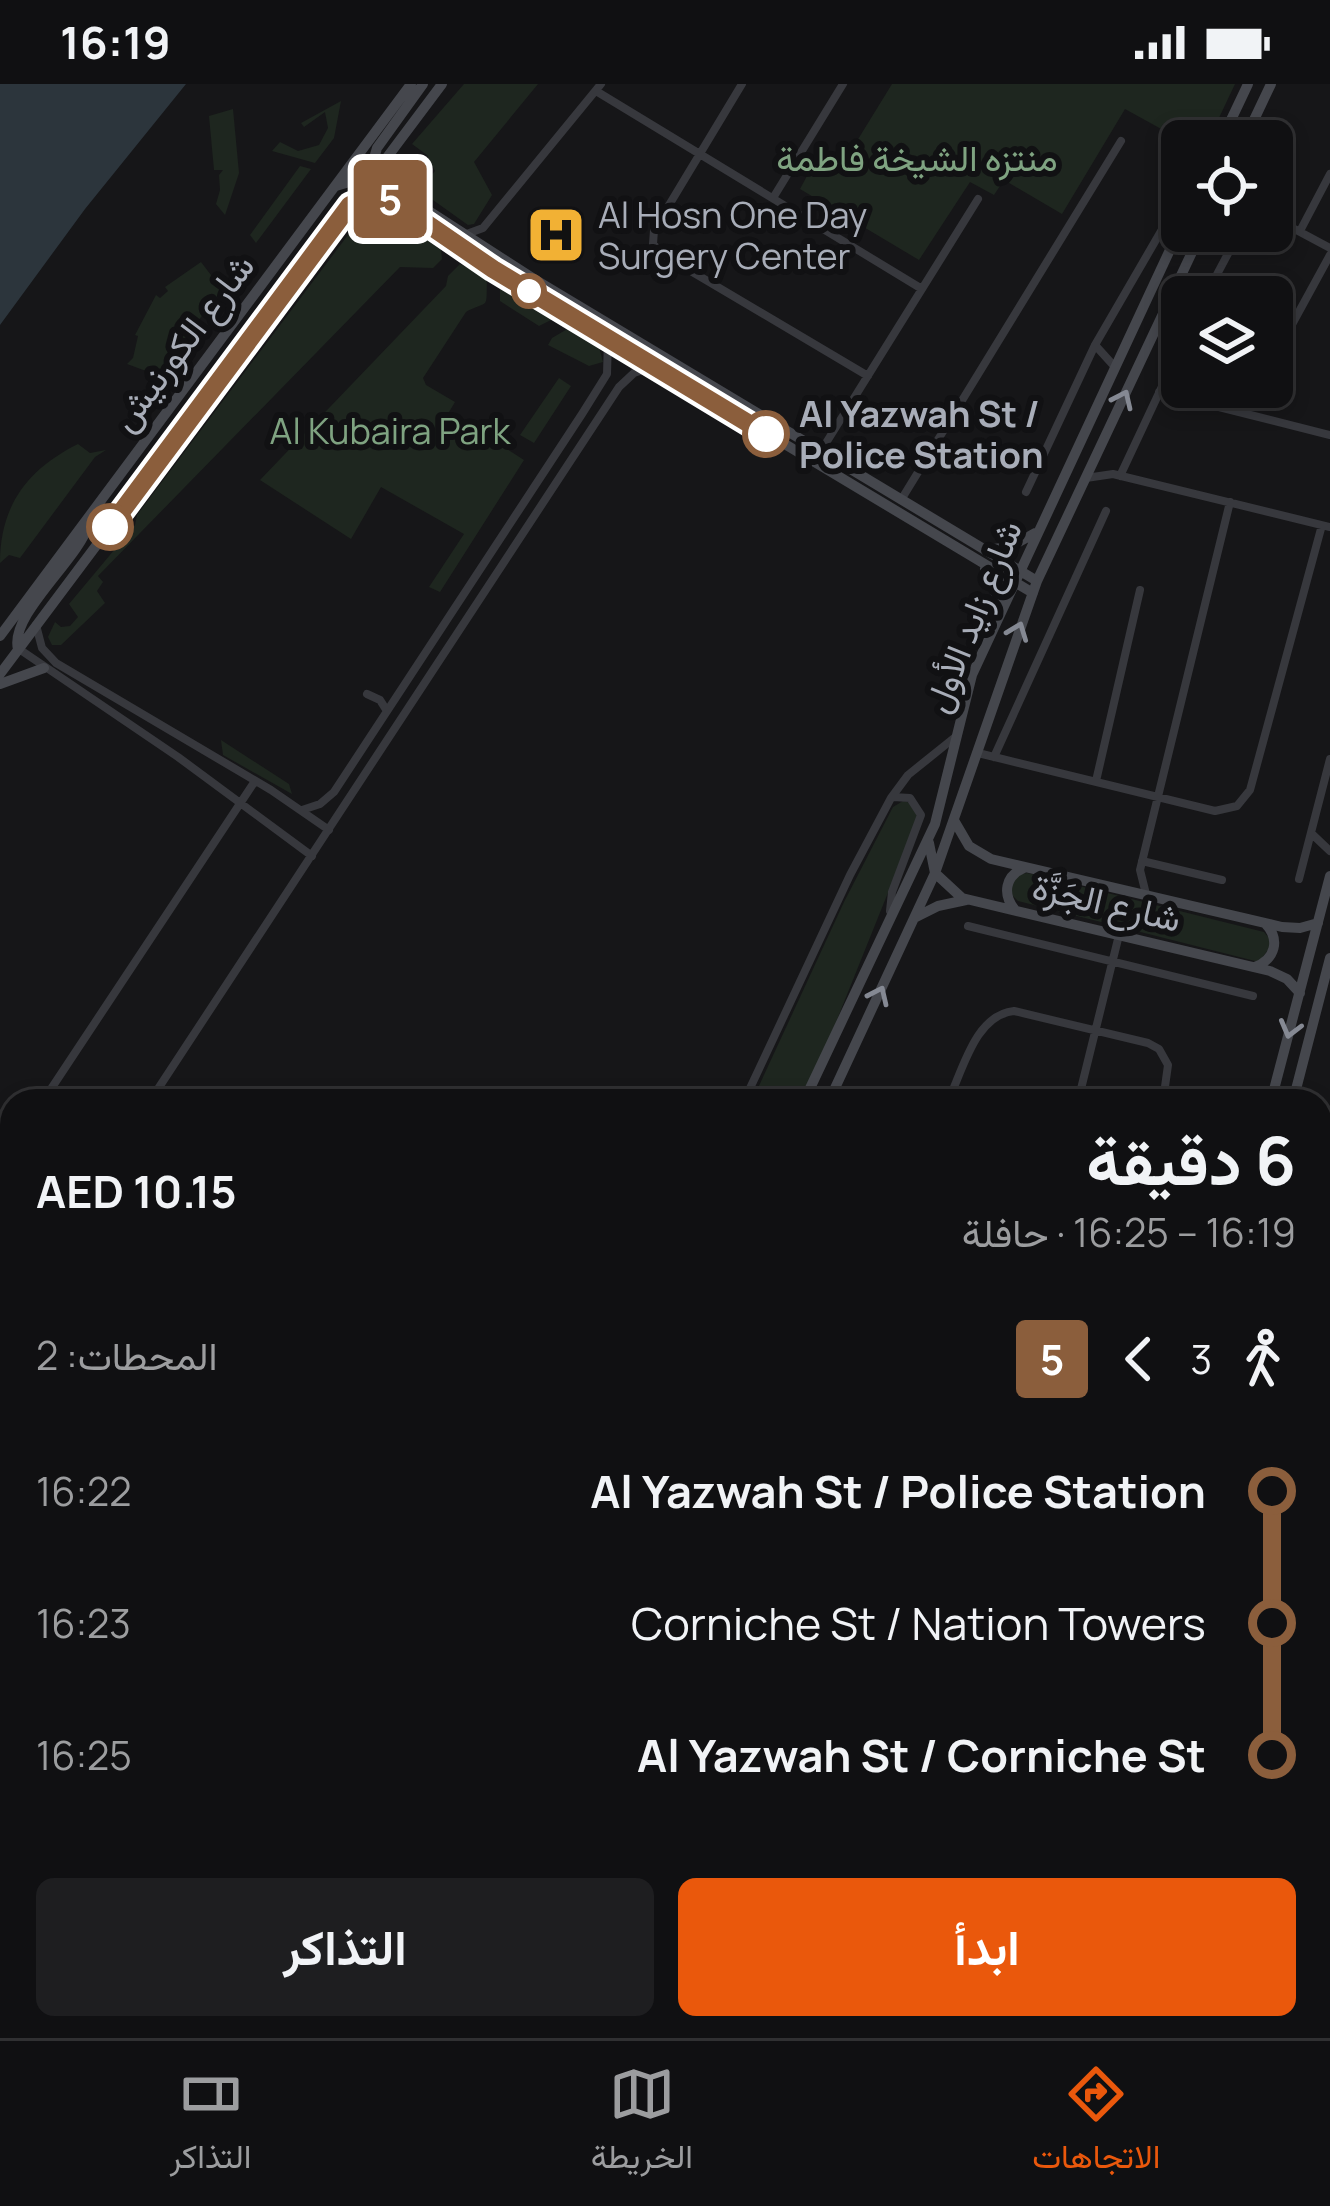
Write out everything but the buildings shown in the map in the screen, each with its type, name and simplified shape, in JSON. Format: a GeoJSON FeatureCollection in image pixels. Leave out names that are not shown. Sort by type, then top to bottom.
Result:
{"type":"FeatureCollection","features":[{"type":"Feature","properties":{"kind":"main road","name":"شارع الكورنيش"},"geometry":{"type":"LineString","coordinates":[[0,636],[411,84]]}},
{"type":"Feature","properties":{"kind":"main road"},"geometry":{"type":"LineString","coordinates":[[370,178],[377,148],[423,84]]}},
{"type":"Feature","properties":{"kind":"main road","name":"شارع الكورنيش"},"geometry":{"type":"LineString","coordinates":[[0,674],[442,84]]}},
{"type":"Feature","properties":{"kind":"main road"},"geometry":{"type":"LineString","coordinates":[[1231,120],[1248,84]]}},
{"type":"Feature","properties":{"kind":"main road"},"geometry":{"type":"LineString","coordinates":[[1254,120],[1271,84]]}},
{"type":"Feature","properties":{"kind":"main road"},"geometry":{"type":"LineString","coordinates":[[391,193],[392,151]]}},
{"type":"Feature","properties":{"kind":"main road"},"geometry":{"type":"LineString","coordinates":[[334,188],[370,178]]}},
{"type":"Feature","properties":{"kind":"main road"},"geometry":{"type":"LineString","coordinates":[[370,178],[493,269],[821,452],[985,550],[1017,577]]}},
{"type":"Feature","properties":{"kind":"main road"},"geometry":{"type":"LineString","coordinates":[[334,188],[346,190],[350,205],[391,193],[484,247],[654,366],[978,563],[1035,587]]}},
{"type":"Feature","properties":{"kind":"main road","name":"شارع زايد الأول"},"geometry":{"type":"LineString","coordinates":[[810,1089],[929,840],[946,790],[972,675],[1169,252]]}},
{"type":"Feature","properties":{"kind":"main road","name":"شارع زايد الأول"},"geometry":{"type":"LineString","coordinates":[[835,1089],[935,873],[1035,587],[1192,252]]}},
{"type":"Feature","properties":{"kind":"main road"},"geometry":{"type":"LineString","coordinates":[[18,649],[18,628],[79,546],[91,514]]}},
{"type":"Feature","properties":{"kind":"main road"},"geometry":{"type":"LineString","coordinates":[[985,550],[1017,545],[1041,526]]}},
{"type":"Feature","properties":{"kind":"main road"},"geometry":{"type":"LineString","coordinates":[[978,563],[995,588],[998,621]]}},
{"type":"Feature","properties":{"kind":"main road"},"geometry":{"type":"LineString","coordinates":[[0,684],[44,668]]}},
{"type":"Feature","properties":{"kind":"main road","name":"شارع الجَزَّة"},"geometry":{"type":"LineString","coordinates":[[955,822],[976,852],[1028,867],[1264,923],[1294,928],[1318,923]]}},
{"type":"Feature","properties":{"kind":"main road"},"geometry":{"type":"LineString","coordinates":[[929,840],[935,873]]}},
{"type":"Feature","properties":{"kind":"main road"},"geometry":{"type":"LineString","coordinates":[[1015,911],[1006,887],[1013,874],[1028,867]]}},
{"type":"Feature","properties":{"kind":"main road","name":"شارع الجَزَّة"},"geometry":{"type":"LineString","coordinates":[[935,873],[950,890],[970,900],[1255,967],[1282,975],[1300,993]]}},
{"type":"Feature","properties":{"kind":"main road"},"geometry":{"type":"LineString","coordinates":[[1274,1089],[1330,876]]}},
{"type":"Feature","properties":{"kind":"main road"},"geometry":{"type":"LineString","coordinates":[[915,918],[938,906],[970,900]]}},
{"type":"Feature","properties":{"kind":"main road"},"geometry":{"type":"LineString","coordinates":[[1255,967],[1274,951],[1274,935],[1264,923]]}},
{"type":"Feature","properties":{"kind":"main road"},"geometry":{"type":"LineString","coordinates":[[1297,1089],[1325,993],[1330,958]]}},
{"type":"Feature","properties":{"kind":"street"},"geometry":{"type":"LineString","coordinates":[[742,84],[654,230],[654,247],[868,376]]}},
{"type":"Feature","properties":{"kind":"street"},"geometry":{"type":"LineString","coordinates":[[773,198],[842,84]]}},
{"type":"Feature","properties":{"kind":"street"},"geometry":{"type":"LineString","coordinates":[[464,235],[483,227],[599,87],[922,289]]}},
{"type":"Feature","properties":{"kind":"street"},"geometry":{"type":"LineString","coordinates":[[902,500],[1120,141]]}},
{"type":"Feature","properties":{"kind":"street"},"geometry":{"type":"LineString","coordinates":[[1299,232],[1330,174]]}},
{"type":"Feature","properties":{"kind":"street"},"geometry":{"type":"LineString","coordinates":[[821,452],[978,199]]}},
{"type":"Feature","properties":{"kind":"street"},"geometry":{"type":"LineString","coordinates":[[483,227],[484,247]]}},
{"type":"Feature","properties":{"kind":"street"},"geometry":{"type":"LineString","coordinates":[[1293,229],[1330,251],[1293,321]]}},
{"type":"Feature","properties":{"kind":"street"},"geometry":{"type":"LineString","coordinates":[[1026,492],[1095,345],[1161,232]]}},
{"type":"Feature","properties":{"kind":"street"},"geometry":{"type":"LineString","coordinates":[[302,810],[334,792],[582,414],[607,374],[607,332]]}},
{"type":"Feature","properties":{"kind":"street"},"geometry":{"type":"LineString","coordinates":[[1095,345],[1115,367]]}},
{"type":"Feature","properties":{"kind":"street"},"geometry":{"type":"LineString","coordinates":[[158,1089],[595,422],[623,382],[654,366]]}},
{"type":"Feature","properties":{"kind":"street"},"geometry":{"type":"LineString","coordinates":[[1116,475],[1161,388]]}},
{"type":"Feature","properties":{"kind":"street"},"geometry":{"type":"LineString","coordinates":[[1159,392],[1329,433]]}},
{"type":"Feature","properties":{"kind":"street"},"geometry":{"type":"LineString","coordinates":[[1243,413],[1246,408]]}},
{"type":"Feature","properties":{"kind":"street"},"geometry":{"type":"LineString","coordinates":[[582,414],[595,422]]}},
{"type":"Feature","properties":{"kind":"street"},"geometry":{"type":"LineString","coordinates":[[1099,450],[1116,475]]}},
{"type":"Feature","properties":{"kind":"street"},"geometry":{"type":"LineString","coordinates":[[976,753],[1221,811],[1237,806],[1247,796],[1326,526],[1116,475],[1086,478]]}},
{"type":"Feature","properties":{"kind":"street"},"geometry":{"type":"LineString","coordinates":[[1146,894],[1141,865],[1230,502]]}},
{"type":"Feature","properties":{"kind":"street"},"geometry":{"type":"LineString","coordinates":[[994,757],[1106,511]]}},
{"type":"Feature","properties":{"kind":"street"},"geometry":{"type":"LineString","coordinates":[[1096,782],[1140,590]]}},
{"type":"Feature","properties":{"kind":"street"},"geometry":{"type":"LineString","coordinates":[[36,625],[42,648],[56,663],[329,830]]}},
{"type":"Feature","properties":{"kind":"street"},"geometry":{"type":"LineString","coordinates":[[18,649],[178,757],[312,856]]}},
{"type":"Feature","properties":{"kind":"street"},"geometry":{"type":"LineString","coordinates":[[367,694],[380,700],[387,711]]}},
{"type":"Feature","properties":{"kind":"street"},"geometry":{"type":"LineString","coordinates":[[750,1089],[891,798],[908,775],[955,738]]}},
{"type":"Feature","properties":{"kind":"street"},"geometry":{"type":"LineString","coordinates":[[1299,879],[1330,759]]}},
{"type":"Feature","properties":{"kind":"street"},"geometry":{"type":"LineString","coordinates":[[51,1089],[255,782]]}},
{"type":"Feature","properties":{"kind":"street"},"geometry":{"type":"LineString","coordinates":[[891,798],[910,798],[921,815],[892,892],[891,919]]}},
{"type":"Feature","properties":{"kind":"street"},"geometry":{"type":"LineString","coordinates":[[1311,832],[1330,851]]}},
{"type":"Feature","properties":{"kind":"street"},"geometry":{"type":"LineString","coordinates":[[1141,865],[1222,880]]}},
{"type":"Feature","properties":{"kind":"street"},"geometry":{"type":"LineString","coordinates":[[1122,889],[1141,865]]}},
{"type":"Feature","properties":{"kind":"street"},"geometry":{"type":"LineString","coordinates":[[968,926],[1253,996]]}},
{"type":"Feature","properties":{"kind":"street"},"geometry":{"type":"LineString","coordinates":[[1081,1089],[1119,935]]}},
{"type":"Feature","properties":{"kind":"street"},"geometry":{"type":"LineString","coordinates":[[954,1089],[981,1030],[998,1014],[1020,1011],[1159,1049],[1168,1066],[1164,1089]]}},
{"type":"Feature","properties":{"kind":"green space"},"geometry":{"type":"Polygon","coordinates":[[[464,84],[538,84],[474,162],[492,195],[474,224],[468,225],[419,190],[435,171],[427,155],[412,144],[464,84]]]}},
{"type":"Feature","properties":{"kind":"green space","name":"منتزه الشيخة فاطمة"},"geometry":{"type":"Polygon","coordinates":[[[892,84],[1235,84],[1218,120],[1161,120],[1161,129],[1125,109],[1062,214],[1004,180],[994,195],[970,182],[919,260],[800,189],[815,161],[844,162],[892,84]]]}},
{"type":"Feature","properties":{"kind":"green space"},"geometry":{"type":"Polygon","coordinates":[[[341,101],[334,138],[315,163],[272,151],[280,142],[298,151],[319,145],[328,128],[325,112],[304,127],[301,123],[341,101]]]}},
{"type":"Feature","properties":{"kind":"green space"},"geometry":{"type":"Polygon","coordinates":[[[233,109],[239,173],[225,215],[216,204],[223,170],[214,170],[209,116],[233,109]]]}},
{"type":"Feature","properties":{"kind":"green space"},"geometry":{"type":"Polygon","coordinates":[[[300,166],[311,169],[256,243],[250,235],[300,166]]]}},
{"type":"Feature","properties":{"kind":"green space"},"geometry":{"type":"Polygon","coordinates":[[[397,218],[441,250],[442,259],[433,268],[400,267],[98,576],[103,582],[97,591],[105,603],[61,645],[52,645],[48,637],[55,622],[70,626],[78,617],[69,604],[135,525],[137,515],[354,227],[378,238],[397,218]]]}},
{"type":"Feature","properties":{"kind":"green space"},"geometry":{"type":"Polygon","coordinates":[[[201,262],[217,283],[237,277],[223,288],[157,375],[127,364],[133,358],[135,335],[156,295],[160,298],[168,291],[165,287],[201,262]]]}},
{"type":"Feature","properties":{"kind":"green space","name":"Al Kubaira Park"},"geometry":{"type":"Polygon","coordinates":[[[460,264],[487,277],[486,300],[466,312],[423,378],[426,385],[455,402],[449,412],[524,460],[440,592],[429,587],[464,534],[381,487],[351,539],[260,480],[446,286],[448,276],[460,264]]]}},
{"type":"Feature","properties":{"kind":"green space"},"geometry":{"type":"Polygon","coordinates":[[[500,282],[557,317],[539,326],[500,301],[500,282]]]}},
{"type":"Feature","properties":{"kind":"green space"},"geometry":{"type":"Polygon","coordinates":[[[569,328],[599,347],[603,362],[589,366],[548,345],[569,328]]]}},
{"type":"Feature","properties":{"kind":"green space"},"geometry":{"type":"Polygon","coordinates":[[[559,378],[571,386],[534,443],[520,435],[559,378]]]}},
{"type":"Feature","properties":{"kind":"green space"},"geometry":{"type":"Polygon","coordinates":[[[78,444],[90,453],[106,450],[95,457],[20,558],[9,555],[0,563],[5,523],[20,491],[45,465],[78,444]]]}},
{"type":"Feature","properties":{"kind":"green space"},"geometry":{"type":"Polygon","coordinates":[[[221,740],[289,784],[292,794],[223,755],[221,740]]]}},
{"type":"Feature","properties":{"kind":"green space"},"geometry":{"type":"Polygon","coordinates":[[[903,801],[911,803],[918,818],[830,1037],[805,1089],[758,1089],[844,902],[893,807],[903,801]]]}},
{"type":"Feature","properties":{"kind":"green space"},"geometry":{"type":"Polygon","coordinates":[[[1027,873],[1264,932],[1273,943],[1259,962],[1018,901],[1010,884],[1027,873]]]}},
{"type":"Feature","properties":{"kind":"shaded area"},"geometry":{"type":"Polygon","coordinates":[[[0,84],[186,84],[0,325],[0,84]]]}},
{"type":"Feature","properties":{"kind":"bus line","name":"5"},"geometry":{"type":"LineString","coordinates":[[110,527],[350,205],[372,196],[388,197],[493,269],[766,434]]}},
{"type":"Feature","properties":{"kind":"place","name":"Al Hosn One Day Surgery Center"},"geometry":{"type":"Point","coordinates":[556,235]}},
{"type":"Feature","properties":{"kind":"place","name":"Al Yazwah St / Police Station"},"geometry":{"type":"Point","coordinates":[766,434]}}]}
